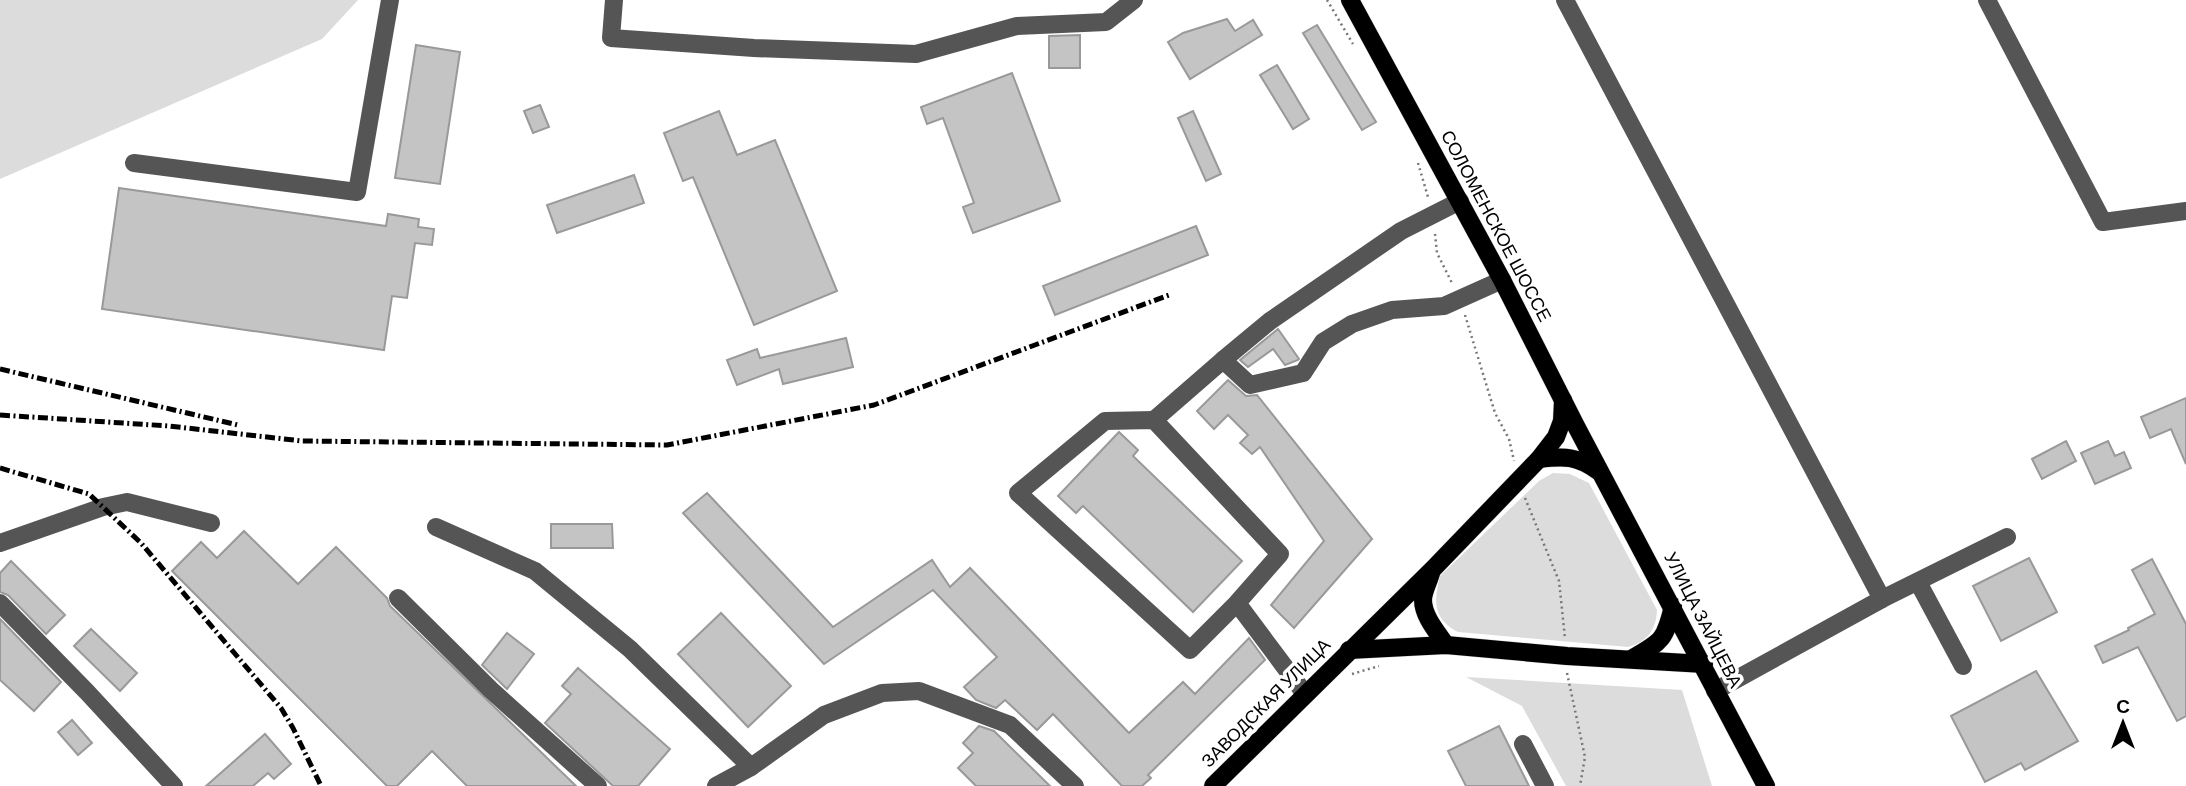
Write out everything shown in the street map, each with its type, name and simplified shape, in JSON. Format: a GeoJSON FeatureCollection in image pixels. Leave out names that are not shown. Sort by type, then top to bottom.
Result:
{"type":"FeatureCollection","features":[{"type":"Feature","properties":{"kind":"main road","name":"СОЛОМЕНСКОЕ ШОССЕ"},"geometry":{"type":"LineString","coordinates":[[1350,0],[1502,279],[1602,474]]}},
{"type":"Feature","properties":{"kind":"main road","name":"ЗАВОДСКАЯ УЛИЦА"},"geometry":{"type":"LineString","coordinates":[[1213,786],[1433,570],[1539,459],[1556,437],[1562,421],[1563,400]]}},
{"type":"Feature","properties":{"kind":"main road"},"geometry":{"type":"LineString","coordinates":[[1539,459],[1561,456],[1583,460],[1602,474]]}},
{"type":"Feature","properties":{"kind":"main road","name":"УЛИЦА ЗАЙЦЕВА"},"geometry":{"type":"LineString","coordinates":[[1602,474],[1766,786]]}},
{"type":"Feature","properties":{"kind":"main road"},"geometry":{"type":"LineString","coordinates":[[1433,570],[1422,599],[1434,628],[1446,645]]}},
{"type":"Feature","properties":{"kind":"main road"},"geometry":{"type":"LineString","coordinates":[[1631,659],[1659,643],[1668,629],[1673,606]]}},
{"type":"Feature","properties":{"kind":"main road"},"geometry":{"type":"LineString","coordinates":[[1349,650],[1446,645],[1703,664]]}},
{"type":"Feature","properties":{"kind":"lane"},"geometry":{"type":"LineString","coordinates":[[134,163],[357,192],[390,0]]}},
{"type":"Feature","properties":{"kind":"lane"},"geometry":{"type":"LineString","coordinates":[[614,0],[611,38],[754,48],[916,54],[1017,26],[1106,22],[1134,0]]}},
{"type":"Feature","properties":{"kind":"lane"},"geometry":{"type":"LineString","coordinates":[[1565,0],[1882,600]]}},
{"type":"Feature","properties":{"kind":"lane"},"geometry":{"type":"LineString","coordinates":[[1987,0],[2103,222],[2186,211]]}},
{"type":"Feature","properties":{"kind":"lane"},"geometry":{"type":"LineString","coordinates":[[1154,419],[1280,554],[1191,650],[1018,493],[1105,421],[1154,419],[1270,321],[1401,231],[1460,201]]}},
{"type":"Feature","properties":{"kind":"lane"},"geometry":{"type":"LineString","coordinates":[[1223,360],[1250,385],[1303,373],[1322,342],[1352,324],[1392,310],[1444,306],[1502,279]]}},
{"type":"Feature","properties":{"kind":"lane"},"geometry":{"type":"LineString","coordinates":[[0,542],[103,507],[127,502],[211,523]]}},
{"type":"Feature","properties":{"kind":"lane"},"geometry":{"type":"LineString","coordinates":[[436,527],[535,571],[630,649],[751,767]]}},
{"type":"Feature","properties":{"kind":"lane"},"geometry":{"type":"LineString","coordinates":[[1715,691],[1882,600],[2007,537]]}},
{"type":"Feature","properties":{"kind":"lane"},"geometry":{"type":"LineString","coordinates":[[1918,582],[1963,666]]}},
{"type":"Feature","properties":{"kind":"lane"},"geometry":{"type":"LineString","coordinates":[[398,598],[491,690],[598,786]]}},
{"type":"Feature","properties":{"kind":"lane"},"geometry":{"type":"LineString","coordinates":[[0,603],[174,786]]}},
{"type":"Feature","properties":{"kind":"lane"},"geometry":{"type":"LineString","coordinates":[[1237,603],[1305,694]]}},
{"type":"Feature","properties":{"kind":"lane"},"geometry":{"type":"LineString","coordinates":[[716,786],[751,767],[824,715],[882,693],[919,691],[1010,725],[1075,786]]}},
{"type":"Feature","properties":{"kind":"lane"},"geometry":{"type":"LineString","coordinates":[[1523,744],[1545,786]]}},
{"type":"Feature","properties":{"kind":"path"},"geometry":{"type":"LineString","coordinates":[[1327,0],[1354,46]]}},
{"type":"Feature","properties":{"kind":"path"},"geometry":{"type":"LineString","coordinates":[[1417,159],[1433,216],[1437,253],[1460,298],[1495,413],[1509,439],[1519,480],[1559,581],[1567,656],[1566,674],[1585,757],[1580,786]]}},
{"type":"Feature","properties":{"kind":"path"},"geometry":{"type":"LineString","coordinates":[[1352,674],[1390,663]]}},
{"type":"Feature","properties":{"kind":"shaded area"},"geometry":{"type":"Polygon","coordinates":[[[0,0],[358,0],[322,39],[0,179],[0,0]]]}},
{"type":"Feature","properties":{"kind":"shaded area"},"geometry":{"type":"Polygon","coordinates":[[[1553,473],[1570,474],[1589,483],[1657,610],[1655,624],[1649,634],[1635,645],[1628,647],[1458,632],[1439,615],[1436,601],[1440,576],[1539,481],[1553,473]]]}},
{"type":"Feature","properties":{"kind":"shaded area"},"geometry":{"type":"Polygon","coordinates":[[[1466,677],[1682,690],[1712,786],[1566,786],[1522,706],[1466,677]]]}},
{"type":"Feature","properties":{"kind":"building"},"geometry":{"type":"Polygon","coordinates":[[[1227,19],[1235,31],[1253,20],[1262,35],[1190,79],[1168,42],[1183,33],[1227,19]]]}},
{"type":"Feature","properties":{"kind":"building"},"geometry":{"type":"Polygon","coordinates":[[[1317,25],[1376,122],[1362,130],[1303,33],[1317,25]]]}},
{"type":"Feature","properties":{"kind":"building"},"geometry":{"type":"Polygon","coordinates":[[[1080,35],[1080,68],[1049,68],[1049,36],[1080,35]]]}},
{"type":"Feature","properties":{"kind":"building"},"geometry":{"type":"Polygon","coordinates":[[[416,45],[460,52],[440,184],[395,178],[416,45]]]}},
{"type":"Feature","properties":{"kind":"building"},"geometry":{"type":"Polygon","coordinates":[[[1277,65],[1309,119],[1293,129],[1260,75],[1277,65]]]}},
{"type":"Feature","properties":{"kind":"building"},"geometry":{"type":"Polygon","coordinates":[[[1012,73],[1060,201],[973,233],[963,207],[974,203],[943,118],[927,124],[921,107],[1012,73]]]}},
{"type":"Feature","properties":{"kind":"building"},"geometry":{"type":"Polygon","coordinates":[[[540,105],[549,127],[533,133],[524,111],[540,105]]]}},
{"type":"Feature","properties":{"kind":"building"},"geometry":{"type":"Polygon","coordinates":[[[719,111],[737,155],[775,140],[837,291],[754,325],[693,177],[683,181],[664,133],[719,111]]]}},
{"type":"Feature","properties":{"kind":"building"},"geometry":{"type":"Polygon","coordinates":[[[1193,111],[1221,174],[1206,181],[1178,118],[1193,111]]]}},
{"type":"Feature","properties":{"kind":"building"},"geometry":{"type":"Polygon","coordinates":[[[634,175],[644,203],[557,233],[547,205],[634,175]]]}},
{"type":"Feature","properties":{"kind":"building"},"geometry":{"type":"Polygon","coordinates":[[[119,188],[386,226],[388,214],[419,219],[418,227],[434,229],[432,245],[415,243],[407,298],[392,296],[384,350],[102,309],[119,188]]]}},
{"type":"Feature","properties":{"kind":"building"},"geometry":{"type":"Polygon","coordinates":[[[1196,226],[1208,255],[1055,315],[1043,286],[1196,226]]]}},
{"type":"Feature","properties":{"kind":"building"},"geometry":{"type":"Polygon","coordinates":[[[1278,329],[1298,360],[1285,365],[1273,349],[1248,367],[1240,360],[1278,329]]]}},
{"type":"Feature","properties":{"kind":"building"},"geometry":{"type":"Polygon","coordinates":[[[846,338],[853,367],[783,384],[779,369],[737,385],[727,360],[757,349],[760,358],[846,338]]]}},
{"type":"Feature","properties":{"kind":"building"},"geometry":{"type":"Polygon","coordinates":[[[1228,380],[1246,396],[1257,395],[1372,539],[1294,628],[1271,605],[1324,541],[1260,447],[1252,454],[1240,443],[1248,435],[1228,415],[1214,429],[1197,411],[1228,380]]]}},
{"type":"Feature","properties":{"kind":"building"},"geometry":{"type":"Polygon","coordinates":[[[2186,398],[2186,464],[2171,429],[2150,438],[2141,417],[2186,398]]]}},
{"type":"Feature","properties":{"kind":"building"},"geometry":{"type":"Polygon","coordinates":[[[1119,432],[1138,450],[1133,456],[1242,561],[1193,612],[1083,506],[1076,513],[1058,496],[1119,432]]]}},
{"type":"Feature","properties":{"kind":"building"},"geometry":{"type":"Polygon","coordinates":[[[2066,441],[2076,461],[2042,479],[2032,459],[2066,441]]]}},
{"type":"Feature","properties":{"kind":"building"},"geometry":{"type":"Polygon","coordinates":[[[2108,441],[2115,456],[2124,452],[2131,468],[2095,484],[2081,453],[2108,441]]]}},
{"type":"Feature","properties":{"kind":"building"},"geometry":{"type":"Polygon","coordinates":[[[707,493],[833,627],[932,560],[950,587],[970,568],[1129,733],[1183,682],[1195,694],[1249,638],[1265,660],[1148,775],[1151,778],[1142,786],[1122,786],[1053,714],[1037,730],[1005,700],[996,708],[976,700],[964,687],[997,657],[933,590],[824,664],[683,513],[707,493]]]}},
{"type":"Feature","properties":{"kind":"building"},"geometry":{"type":"Polygon","coordinates":[[[551,524],[612,524],[613,548],[551,548],[551,524]]]}},
{"type":"Feature","properties":{"kind":"building"},"geometry":{"type":"Polygon","coordinates":[[[244,531],[298,584],[336,547],[387,598],[390,606],[576,786],[467,786],[432,751],[397,786],[387,786],[172,571],[201,542],[217,558],[244,531]]]}},
{"type":"Feature","properties":{"kind":"building"},"geometry":{"type":"Polygon","coordinates":[[[2029,558],[2057,612],[2001,641],[1973,586],[2029,558]]]}},
{"type":"Feature","properties":{"kind":"building"},"geometry":{"type":"Polygon","coordinates":[[[2152,559],[2186,624],[2186,716],[2177,721],[2138,647],[2103,663],[2095,646],[2155,614],[2132,570],[2152,559]]]}},
{"type":"Feature","properties":{"kind":"building"},"geometry":{"type":"Polygon","coordinates":[[[11,561],[65,615],[46,634],[8,595],[0,592],[0,573],[11,561]]]}},
{"type":"Feature","properties":{"kind":"building"},"geometry":{"type":"Polygon","coordinates":[[[721,613],[791,686],[748,727],[678,654],[721,613]]]}},
{"type":"Feature","properties":{"kind":"building"},"geometry":{"type":"Polygon","coordinates":[[[0,619],[61,682],[34,711],[0,680],[0,619]]]}},
{"type":"Feature","properties":{"kind":"building"},"geometry":{"type":"Polygon","coordinates":[[[91,629],[137,673],[120,691],[74,646],[91,629]]]}},
{"type":"Feature","properties":{"kind":"building"},"geometry":{"type":"Polygon","coordinates":[[[507,633],[534,654],[507,689],[482,665],[507,633]]]}},
{"type":"Feature","properties":{"kind":"building"},"geometry":{"type":"Polygon","coordinates":[[[578,668],[670,749],[638,786],[613,786],[545,723],[571,694],[562,686],[578,668]]]}},
{"type":"Feature","properties":{"kind":"building"},"geometry":{"type":"Polygon","coordinates":[[[2036,671],[2078,741],[2025,770],[2021,763],[1985,782],[1951,716],[2036,671]]]}},
{"type":"Feature","properties":{"kind":"building"},"geometry":{"type":"Polygon","coordinates":[[[72,720],[92,743],[78,755],[58,732],[72,720]]]}},
{"type":"Feature","properties":{"kind":"building"},"geometry":{"type":"Polygon","coordinates":[[[979,726],[994,731],[1050,786],[976,786],[958,768],[973,753],[963,743],[979,726]]]}},
{"type":"Feature","properties":{"kind":"building"},"geometry":{"type":"Polygon","coordinates":[[[1499,726],[1529,786],[1466,786],[1448,751],[1499,726]]]}},
{"type":"Feature","properties":{"kind":"building"},"geometry":{"type":"Polygon","coordinates":[[[265,734],[291,764],[274,779],[268,773],[253,786],[206,786],[265,734]]]}},
{"type":"Feature","properties":{"kind":"railway"},"geometry":{"type":"LineString","coordinates":[[0,415],[169,426],[302,441],[667,445],[874,405],[1169,295]]}},
{"type":"Feature","properties":{"kind":"railway"},"geometry":{"type":"LineString","coordinates":[[0,369],[238,425]]}},
{"type":"Feature","properties":{"kind":"railway"},"geometry":{"type":"LineString","coordinates":[[0,468],[89,494],[141,543],[281,708],[321,786]]}}]}
